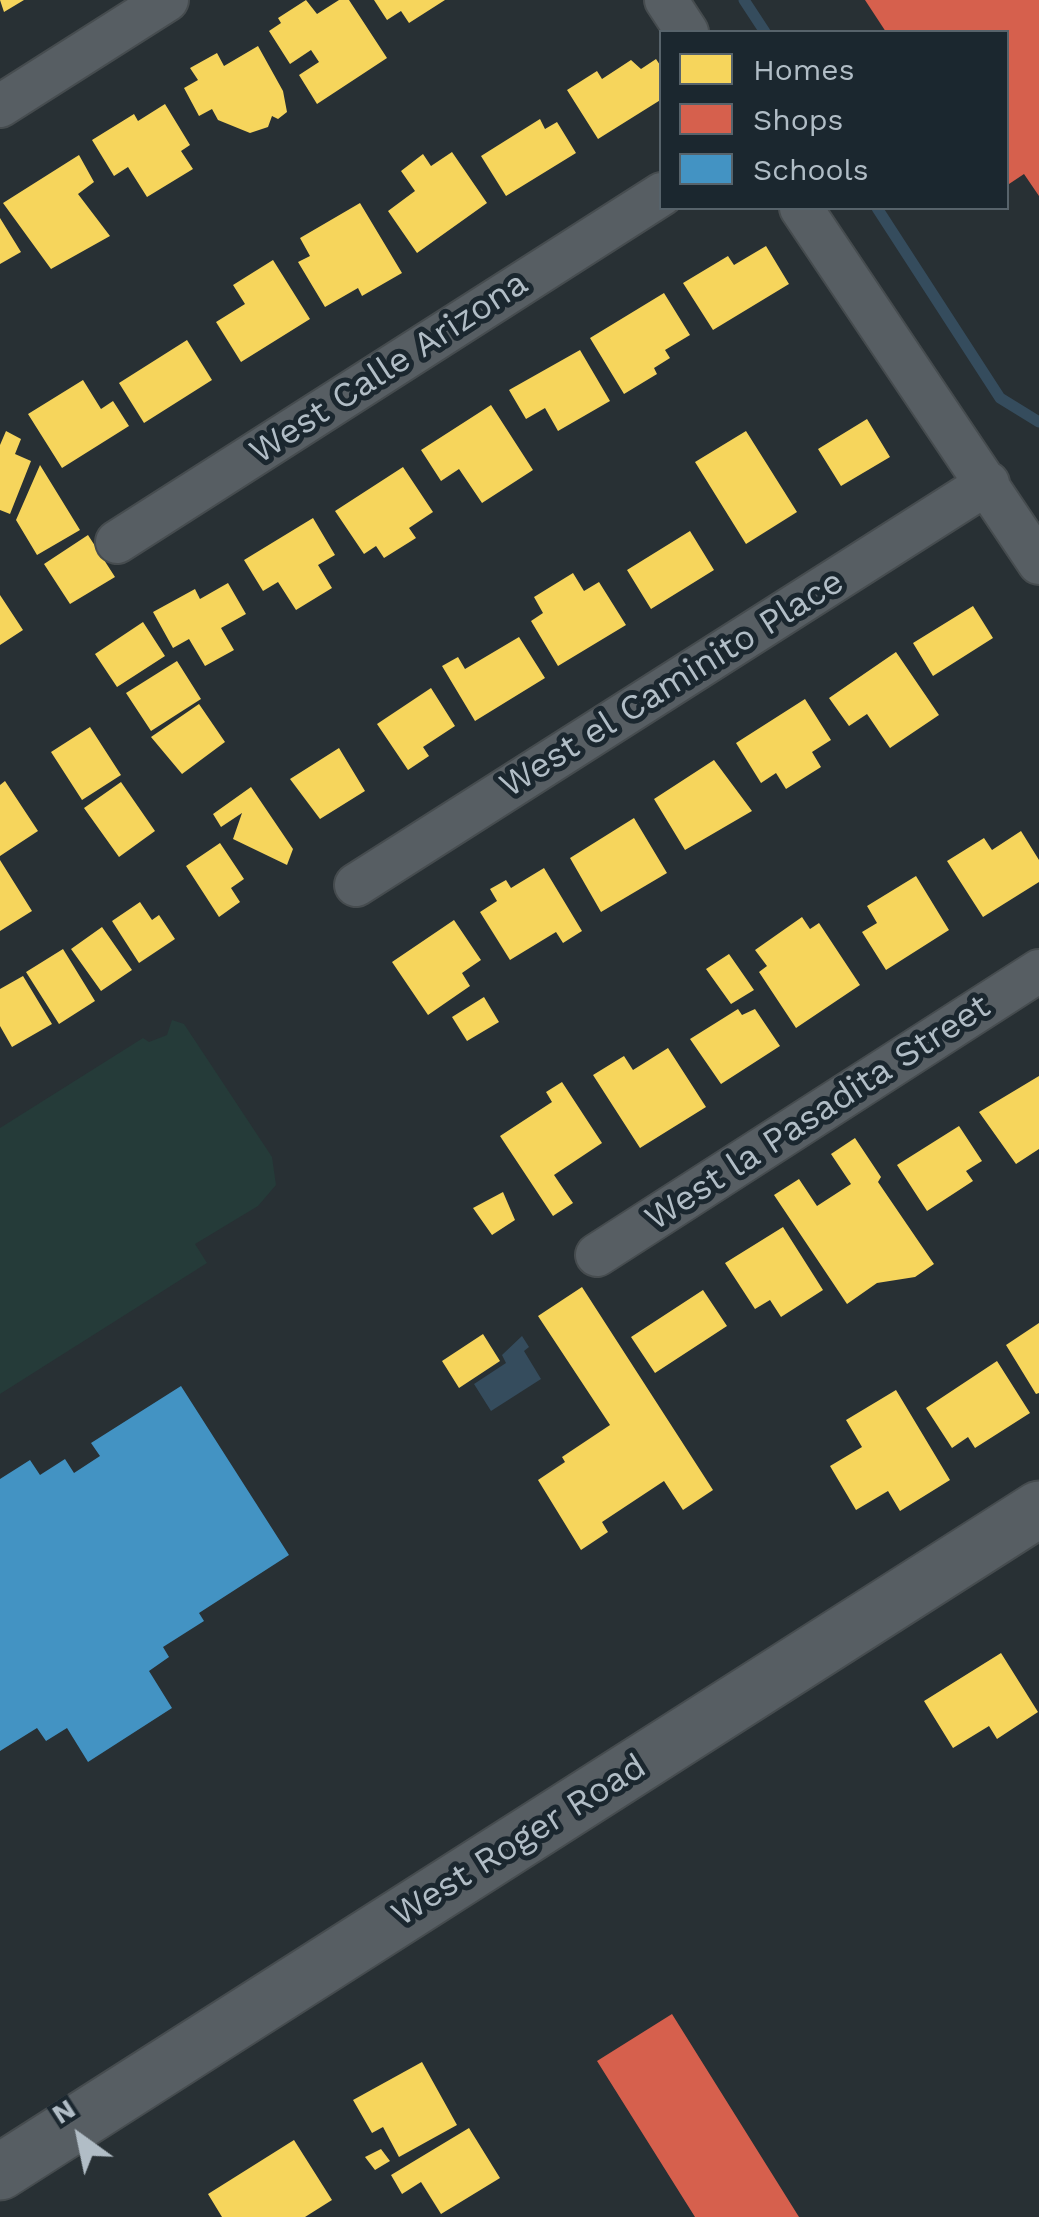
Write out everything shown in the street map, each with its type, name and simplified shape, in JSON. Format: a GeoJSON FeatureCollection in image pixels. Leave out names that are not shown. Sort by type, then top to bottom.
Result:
{"type":"FeatureCollection","features":[{"type":"Feature","properties":{"kind":"street"},"geometry":{"type":"LineString","coordinates":[[0,106],[167,0]]}},
{"type":"Feature","properties":{"kind":"street"},"geometry":{"type":"LineString","coordinates":[[666,0],[686,30]]}},
{"type":"Feature","properties":{"kind":"street","name":"West Calle Arizona"},"geometry":{"type":"LineString","coordinates":[[117,542],[659,196]]}},
{"type":"Feature","properties":{"kind":"street"},"geometry":{"type":"LineString","coordinates":[[802,210],[1039,563]]}},
{"type":"Feature","properties":{"kind":"street","name":"West el Caminito Place"},"geometry":{"type":"LineString","coordinates":[[356,885],[988,483]]}},
{"type":"Feature","properties":{"kind":"street","name":"West la Pasadita Street"},"geometry":{"type":"LineString","coordinates":[[598,1255],[1039,972]]}},
{"type":"Feature","properties":{"kind":"street","name":"West Roger Road"},"geometry":{"type":"LineString","coordinates":[[0,2172],[1039,1509]]}},
{"type":"Feature","properties":{"kind":"green space"},"geometry":{"type":"Polygon","coordinates":[[[172,1020],[184,1024],[272,1157],[276,1185],[258,1206],[195,1244],[207,1263],[0,1394],[0,1128],[143,1038],[149,1042],[167,1035],[172,1020]]]}},
{"type":"Feature","properties":{"kind":"water"},"geometry":{"type":"Polygon","coordinates":[[[522,1336],[529,1347],[524,1351],[541,1379],[491,1411],[474,1384],[506,1363],[502,1355],[522,1336]]]}},
{"type":"Feature","properties":{"kind":"building: Homes"},"geometry":{"type":"Polygon","coordinates":[[[0,0],[24,0],[4,12],[0,0]]]}},
{"type":"Feature","properties":{"kind":"building: Homes"},"geometry":{"type":"Polygon","coordinates":[[[306,0],[317,14],[339,0],[349,0],[387,58],[317,104],[299,75],[319,62],[311,50],[290,64],[269,31],[281,23],[278,18],[306,0]]]}},
{"type":"Feature","properties":{"kind":"building: Homes"},"geometry":{"type":"Polygon","coordinates":[[[374,0],[445,0],[409,23],[401,11],[387,20],[374,0]]]}},
{"type":"Feature","properties":{"kind":"building: Homes"},"geometry":{"type":"Polygon","coordinates":[[[258,46],[283,91],[287,112],[278,119],[272,116],[268,127],[250,133],[218,120],[212,109],[199,116],[184,88],[198,80],[190,68],[217,53],[224,66],[258,46]]]}},
{"type":"Feature","properties":{"kind":"building: Homes"},"geometry":{"type":"Polygon","coordinates":[[[656,59],[659,64],[659,101],[598,139],[567,90],[597,71],[602,79],[631,60],[641,69],[656,59]]]}},
{"type":"Feature","properties":{"kind":"building: Homes"},"geometry":{"type":"Polygon","coordinates":[[[165,104],[190,145],[181,151],[193,169],[147,197],[128,167],[114,176],[92,140],[134,114],[138,121],[165,104]]]}},
{"type":"Feature","properties":{"kind":"building: Homes"},"geometry":{"type":"Polygon","coordinates":[[[540,119],[545,129],[557,122],[576,153],[506,196],[481,156],[540,119]]]}},
{"type":"Feature","properties":{"kind":"building: Homes"},"geometry":{"type":"Polygon","coordinates":[[[452,152],[487,203],[417,253],[388,211],[415,191],[401,171],[423,154],[431,166],[452,152]]]}},
{"type":"Feature","properties":{"kind":"building: Homes"},"geometry":{"type":"Polygon","coordinates":[[[79,155],[94,182],[78,194],[110,236],[51,269],[3,203],[79,155]]]}},
{"type":"Feature","properties":{"kind":"building: Homes"},"geometry":{"type":"Polygon","coordinates":[[[360,203],[402,273],[362,296],[358,288],[325,307],[298,262],[310,256],[300,238],[360,203]]]}},
{"type":"Feature","properties":{"kind":"building: Homes"},"geometry":{"type":"Polygon","coordinates":[[[0,218],[21,252],[0,264],[0,218]]]}},
{"type":"Feature","properties":{"kind":"building: Homes"},"geometry":{"type":"Polygon","coordinates":[[[766,246],[789,284],[713,330],[683,283],[728,256],[734,265],[766,246]]]}},
{"type":"Feature","properties":{"kind":"building: Homes"},"geometry":{"type":"Polygon","coordinates":[[[273,260],[310,319],[241,362],[216,322],[245,304],[233,285],[273,260]]]}},
{"type":"Feature","properties":{"kind":"building: Homes"},"geometry":{"type":"Polygon","coordinates":[[[664,293],[690,335],[665,350],[670,358],[654,368],[657,374],[624,394],[590,338],[664,293]]]}},
{"type":"Feature","properties":{"kind":"building: Homes"},"geometry":{"type":"Polygon","coordinates":[[[187,340],[212,380],[144,423],[119,383],[187,340]]]}},
{"type":"Feature","properties":{"kind":"building: Homes"},"geometry":{"type":"Polygon","coordinates":[[[580,350],[610,401],[558,431],[545,408],[526,419],[509,390],[580,350]]]}},
{"type":"Feature","properties":{"kind":"building: Homes"},"geometry":{"type":"Polygon","coordinates":[[[83,380],[101,409],[113,401],[129,426],[62,468],[28,414],[83,380]]]}},
{"type":"Feature","properties":{"kind":"building: Homes"},"geometry":{"type":"Polygon","coordinates":[[[491,405],[533,470],[482,503],[459,469],[441,481],[421,450],[491,405]]]}},
{"type":"Feature","properties":{"kind":"building: Homes"},"geometry":{"type":"Polygon","coordinates":[[[867,419],[890,457],[841,486],[818,449],[867,419]]]}},
{"type":"Feature","properties":{"kind":"building: Homes"},"geometry":{"type":"Polygon","coordinates":[[[6,431],[21,439],[15,454],[31,461],[10,514],[0,510],[0,445],[6,431]]]}},
{"type":"Feature","properties":{"kind":"building: Homes"},"geometry":{"type":"Polygon","coordinates":[[[746,431],[797,512],[746,544],[695,462],[746,431]]]}},
{"type":"Feature","properties":{"kind":"building: Homes"},"geometry":{"type":"Polygon","coordinates":[[[40,465],[80,530],[37,555],[16,520],[40,465]]]}},
{"type":"Feature","properties":{"kind":"building: Homes"},"geometry":{"type":"Polygon","coordinates":[[[403,467],[433,512],[409,528],[416,538],[384,558],[376,546],[364,554],[335,511],[403,467]]]}},
{"type":"Feature","properties":{"kind":"building: Homes"},"geometry":{"type":"Polygon","coordinates":[[[313,518],[335,555],[318,565],[332,588],[296,610],[278,582],[263,591],[244,560],[313,518]]]}},
{"type":"Feature","properties":{"kind":"building: Homes"},"geometry":{"type":"Polygon","coordinates":[[[690,531],[714,570],[651,609],[627,570],[690,531]]]}},
{"type":"Feature","properties":{"kind":"building: Homes"},"geometry":{"type":"Polygon","coordinates":[[[88,535],[115,577],[70,604],[44,564],[88,535]]]}},
{"type":"Feature","properties":{"kind":"building: Homes"},"geometry":{"type":"Polygon","coordinates":[[[573,573],[584,591],[599,582],[626,625],[558,666],[531,621],[543,613],[534,597],[573,573]]]}},
{"type":"Feature","properties":{"kind":"building: Homes"},"geometry":{"type":"Polygon","coordinates":[[[228,583],[246,614],[221,628],[234,650],[205,666],[189,639],[173,648],[153,612],[195,589],[200,599],[228,583]]]}},
{"type":"Feature","properties":{"kind":"building: Homes"},"geometry":{"type":"Polygon","coordinates":[[[0,595],[23,630],[0,645],[0,595]]]}},
{"type":"Feature","properties":{"kind":"building: Homes"},"geometry":{"type":"Polygon","coordinates":[[[973,606],[993,638],[933,676],[913,643],[973,606]]]}},
{"type":"Feature","properties":{"kind":"building: Homes"},"geometry":{"type":"Polygon","coordinates":[[[143,622],[165,656],[117,687],[95,654],[143,622]]]}},
{"type":"Feature","properties":{"kind":"building: Homes"},"geometry":{"type":"Polygon","coordinates":[[[519,637],[545,678],[475,721],[442,666],[458,657],[465,669],[519,637]]]}},
{"type":"Feature","properties":{"kind":"building: Homes"},"geometry":{"type":"Polygon","coordinates":[[[896,652],[939,715],[890,748],[867,714],[849,726],[829,698],[896,652]]]}},
{"type":"Feature","properties":{"kind":"building: Homes"},"geometry":{"type":"Polygon","coordinates":[[[177,661],[201,699],[151,731],[126,693],[177,661]]]}},
{"type":"Feature","properties":{"kind":"building: Homes"},"geometry":{"type":"Polygon","coordinates":[[[431,688],[455,726],[423,747],[429,756],[408,770],[377,724],[431,688]]]}},
{"type":"Feature","properties":{"kind":"building: Homes"},"geometry":{"type":"Polygon","coordinates":[[[805,699],[831,740],[812,752],[821,767],[786,789],[776,773],[761,783],[736,743],[805,699]]]}},
{"type":"Feature","properties":{"kind":"building: Homes"},"geometry":{"type":"Polygon","coordinates":[[[199,704],[225,742],[182,774],[151,737],[199,704]]]}},
{"type":"Feature","properties":{"kind":"building: Homes"},"geometry":{"type":"Polygon","coordinates":[[[90,727],[121,775],[82,800],[51,752],[90,727]]]}},
{"type":"Feature","properties":{"kind":"building: Homes"},"geometry":{"type":"Polygon","coordinates":[[[339,748],[365,791],[320,819],[290,779],[339,748]]]}},
{"type":"Feature","properties":{"kind":"building: Homes"},"geometry":{"type":"Polygon","coordinates":[[[714,760],[752,811],[685,850],[654,799],[714,760]]]}},
{"type":"Feature","properties":{"kind":"building: Homes"},"geometry":{"type":"Polygon","coordinates":[[[5,781],[38,831],[0,856],[0,785],[5,781]]]}},
{"type":"Feature","properties":{"kind":"building: Homes"},"geometry":{"type":"Polygon","coordinates":[[[121,782],[155,831],[119,857],[84,808],[121,782]]]}},
{"type":"Feature","properties":{"kind":"building: Homes"},"geometry":{"type":"Polygon","coordinates":[[[251,787],[293,849],[287,865],[233,839],[242,813],[221,827],[213,814],[251,787]]]}},
{"type":"Feature","properties":{"kind":"building: Homes"},"geometry":{"type":"Polygon","coordinates":[[[634,818],[667,873],[601,912],[570,858],[634,818]]]}},
{"type":"Feature","properties":{"kind":"building: Homes"},"geometry":{"type":"Polygon","coordinates":[[[1021,831],[1039,860],[1039,882],[983,917],[947,861],[984,838],[992,850],[1021,831]]]}},
{"type":"Feature","properties":{"kind":"building: Homes"},"geometry":{"type":"Polygon","coordinates":[[[220,843],[244,879],[231,888],[240,902],[219,917],[186,866],[220,843]]]}},
{"type":"Feature","properties":{"kind":"building: Homes"},"geometry":{"type":"Polygon","coordinates":[[[0,860],[32,911],[0,931],[0,860]]]}},
{"type":"Feature","properties":{"kind":"building: Homes"},"geometry":{"type":"Polygon","coordinates":[[[544,868],[582,931],[563,943],[556,932],[510,960],[480,912],[497,901],[490,889],[506,880],[511,888],[544,868]]]}},
{"type":"Feature","properties":{"kind":"building: Homes"},"geometry":{"type":"Polygon","coordinates":[[[916,876],[949,930],[886,970],[862,932],[877,923],[867,906],[916,876]]]}},
{"type":"Feature","properties":{"kind":"building: Homes"},"geometry":{"type":"Polygon","coordinates":[[[140,902],[152,920],[159,915],[175,939],[139,963],[112,921],[140,902]]]}},
{"type":"Feature","properties":{"kind":"building: Homes"},"geometry":{"type":"Polygon","coordinates":[[[802,917],[810,929],[819,923],[860,985],[796,1028],[759,972],[767,966],[755,950],[802,917]]]}},
{"type":"Feature","properties":{"kind":"building: Homes"},"geometry":{"type":"Polygon","coordinates":[[[454,920],[481,960],[462,973],[470,986],[428,1015],[392,962],[454,920]]]}},
{"type":"Feature","properties":{"kind":"building: Homes"},"geometry":{"type":"Polygon","coordinates":[[[102,927],[132,970],[101,991],[71,949],[102,927]]]}},
{"type":"Feature","properties":{"kind":"building: Homes"},"geometry":{"type":"Polygon","coordinates":[[[63,949],[95,1001],[59,1024],[26,972],[63,949]]]}},
{"type":"Feature","properties":{"kind":"building: Homes"},"geometry":{"type":"Polygon","coordinates":[[[729,954],[754,990],[731,1004],[706,969],[729,954]]]}},
{"type":"Feature","properties":{"kind":"building: Homes"},"geometry":{"type":"Polygon","coordinates":[[[23,976],[52,1024],[12,1047],[0,1026],[0,989],[23,976]]]}},
{"type":"Feature","properties":{"kind":"building: Homes"},"geometry":{"type":"Polygon","coordinates":[[[484,997],[499,1022],[467,1041],[452,1017],[484,997]]]}},
{"type":"Feature","properties":{"kind":"building: Homes"},"geometry":{"type":"Polygon","coordinates":[[[738,1009],[742,1015],[755,1009],[780,1046],[721,1084],[690,1039],[738,1009]]]}},
{"type":"Feature","properties":{"kind":"building: Homes"},"geometry":{"type":"Polygon","coordinates":[[[668,1048],[706,1107],[640,1148],[593,1075],[624,1056],[633,1070],[668,1048]]]}},
{"type":"Feature","properties":{"kind":"building: Homes"},"geometry":{"type":"Polygon","coordinates":[[[1039,1076],[1039,1149],[1016,1164],[979,1112],[1039,1076]]]}},
{"type":"Feature","properties":{"kind":"building: Homes"},"geometry":{"type":"Polygon","coordinates":[[[562,1082],[602,1143],[554,1175],[573,1203],[553,1216],[500,1136],[552,1102],[546,1092],[562,1082]]]}},
{"type":"Feature","properties":{"kind":"building: Homes"},"geometry":{"type":"Polygon","coordinates":[[[959,1126],[982,1161],[966,1171],[973,1181],[927,1211],[897,1165],[959,1126]]]}},
{"type":"Feature","properties":{"kind":"building: Homes"},"geometry":{"type":"Polygon","coordinates":[[[855,1138],[881,1177],[878,1182],[934,1264],[915,1277],[877,1283],[847,1304],[774,1195],[799,1179],[817,1206],[851,1184],[831,1154],[855,1138]]]}},
{"type":"Feature","properties":{"kind":"building: Homes"},"geometry":{"type":"Polygon","coordinates":[[[503,1192],[515,1220],[492,1235],[473,1208],[503,1192]]]}},
{"type":"Feature","properties":{"kind":"building: Homes"},"geometry":{"type":"Polygon","coordinates":[[[783,1227],[823,1290],[781,1317],[770,1300],[755,1309],[725,1263],[783,1227]]]}},
{"type":"Feature","properties":{"kind":"building: Homes"},"geometry":{"type":"Polygon","coordinates":[[[582,1287],[713,1490],[683,1510],[664,1481],[602,1522],[608,1532],[581,1550],[538,1480],[565,1462],[562,1457],[610,1425],[538,1316],[582,1287]]]}},
{"type":"Feature","properties":{"kind":"building: Homes"},"geometry":{"type":"Polygon","coordinates":[[[703,1290],[727,1326],[655,1373],[631,1337],[703,1290]]]}},
{"type":"Feature","properties":{"kind":"building: Homes"},"geometry":{"type":"Polygon","coordinates":[[[1039,1323],[1039,1393],[1036,1394],[1006,1345],[1039,1323]]]}},
{"type":"Feature","properties":{"kind":"building: Homes"},"geometry":{"type":"Polygon","coordinates":[[[483,1334],[500,1361],[459,1388],[442,1361],[483,1334]]]}},
{"type":"Feature","properties":{"kind":"building: Homes"},"geometry":{"type":"Polygon","coordinates":[[[997,1361],[1030,1413],[975,1448],[968,1437],[952,1448],[926,1408],[997,1361]]]}},
{"type":"Feature","properties":{"kind":"building: Homes"},"geometry":{"type":"Polygon","coordinates":[[[896,1390],[950,1480],[900,1511],[888,1491],[856,1510],[830,1466],[862,1447],[846,1420],[896,1390]]]}},
{"type":"Feature","properties":{"kind":"building: Homes"},"geometry":{"type":"Polygon","coordinates":[[[1001,1653],[1038,1712],[997,1739],[989,1726],[953,1748],[924,1701],[1001,1653]]]}},
{"type":"Feature","properties":{"kind":"building: Homes"},"geometry":{"type":"Polygon","coordinates":[[[422,2062],[457,2125],[399,2157],[383,2127],[372,2133],[353,2100],[422,2062]]]}},
{"type":"Feature","properties":{"kind":"building: Homes"},"geometry":{"type":"Polygon","coordinates":[[[469,2128],[500,2178],[441,2214],[421,2182],[402,2194],[391,2175],[469,2128]]]}},
{"type":"Feature","properties":{"kind":"building: Homes"},"geometry":{"type":"Polygon","coordinates":[[[294,2140],[332,2200],[305,2217],[222,2217],[208,2194],[294,2140]]]}},
{"type":"Feature","properties":{"kind":"building: Homes"},"geometry":{"type":"Polygon","coordinates":[[[381,2149],[390,2161],[375,2170],[365,2157],[381,2149]]]}},
{"type":"Feature","properties":{"kind":"building: Shops"},"geometry":{"type":"Polygon","coordinates":[[[865,0],[1039,0],[1039,196],[1024,174],[1009,184],[1009,30],[885,30],[865,0]]]}},
{"type":"Feature","properties":{"kind":"building: Shops"},"geometry":{"type":"Polygon","coordinates":[[[672,2014],[799,2217],[695,2217],[597,2061],[672,2014]]]}},
{"type":"Feature","properties":{"kind":"building: Schools"},"geometry":{"type":"Polygon","coordinates":[[[181,1386],[289,1555],[199,1613],[204,1621],[163,1647],[169,1657],[149,1671],[172,1708],[88,1762],[67,1728],[46,1741],[37,1728],[0,1751],[0,1479],[30,1460],[40,1475],[65,1459],[74,1473],[100,1456],[91,1443],[181,1386]]]}},
{"type":"Feature","properties":{"kind":"waterway"},"geometry":{"type":"LineString","coordinates":[[744,0],[764,30]]}},
{"type":"Feature","properties":{"kind":"waterway"},"geometry":{"type":"LineString","coordinates":[[878,210],[1000,398],[1039,422]]}}]}
